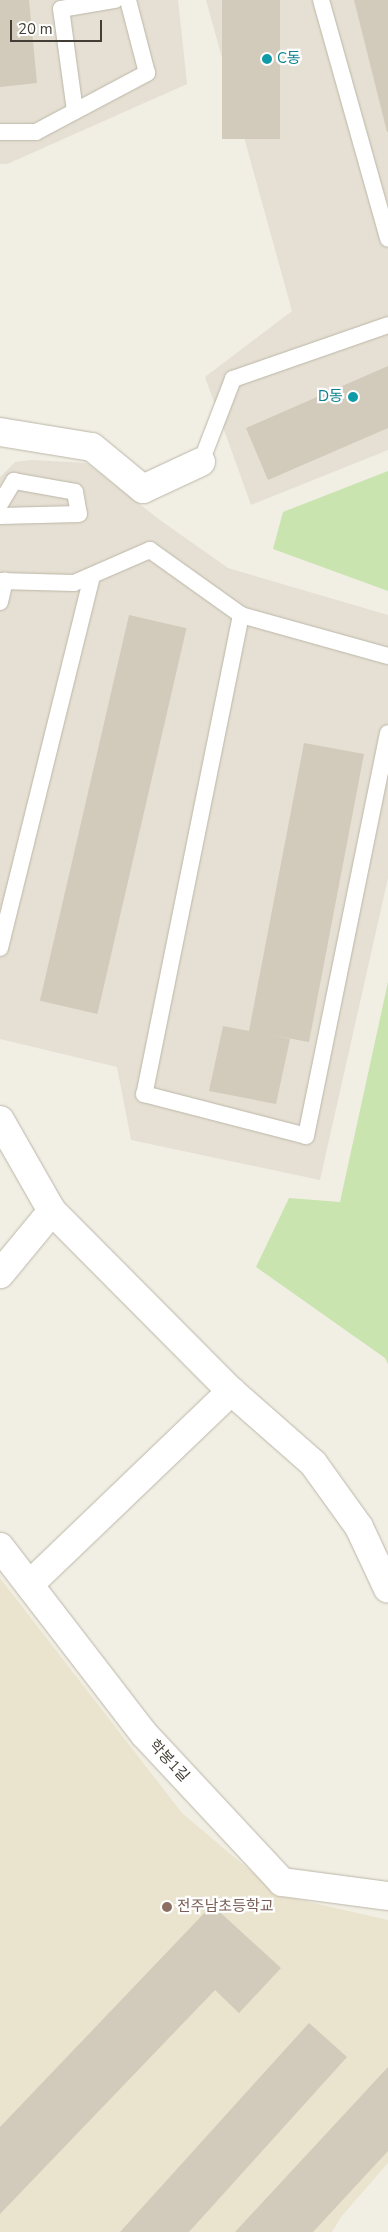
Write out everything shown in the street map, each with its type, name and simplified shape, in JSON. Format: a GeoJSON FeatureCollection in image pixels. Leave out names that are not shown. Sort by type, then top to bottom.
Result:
{"type":"FeatureCollection","features":[{"type":"Feature","properties":{"kind":"street"},"geometry":{"type":"LineString","coordinates":[[0,432],[92,447],[143,489],[201,462]]}},
{"type":"Feature","properties":{"kind":"street"},"geometry":{"type":"LineString","coordinates":[[0,1120],[52,1211],[231,1391],[313,1463],[359,1527],[388,1589]]}},
{"type":"Feature","properties":{"kind":"street"},"geometry":{"type":"LineString","coordinates":[[0,1274],[52,1211]]}},
{"type":"Feature","properties":{"kind":"street"},"geometry":{"type":"LineString","coordinates":[[30,1584],[231,1391]]}},
{"type":"Feature","properties":{"kind":"street","name":"학봉1길"},"geometry":{"type":"LineString","coordinates":[[0,1547],[145,1735],[282,1882],[388,1896]]}},
{"type":"Feature","properties":{"kind":"lane"},"geometry":{"type":"LineString","coordinates":[[75,111],[60,9],[115,0]]}},
{"type":"Feature","properties":{"kind":"lane"},"geometry":{"type":"LineString","coordinates":[[0,132],[36,132],[147,73],[128,0]]}},
{"type":"Feature","properties":{"kind":"lane"},"geometry":{"type":"LineString","coordinates":[[321,0],[388,238]]}},
{"type":"Feature","properties":{"kind":"lane"},"geometry":{"type":"LineString","coordinates":[[201,462],[233,379],[388,325]]}},
{"type":"Feature","properties":{"kind":"lane"},"geometry":{"type":"LineString","coordinates":[[0,504],[14,481],[75,492],[80,514],[0,516]]}},
{"type":"Feature","properties":{"kind":"lane"},"geometry":{"type":"LineString","coordinates":[[0,602],[2,581],[74,583],[150,550],[241,615],[388,656]]}},
{"type":"Feature","properties":{"kind":"lane"},"geometry":{"type":"LineString","coordinates":[[0,948],[92,576]]}},
{"type":"Feature","properties":{"kind":"lane"},"geometry":{"type":"LineString","coordinates":[[241,615],[144,1094],[306,1136],[388,733]]}},
{"type":"Feature","properties":{"kind":"shaded area"},"geometry":{"type":"Polygon","coordinates":[[[0,0],[178,0],[187,84],[7,164],[0,164],[0,0]]]}},
{"type":"Feature","properties":{"kind":"shaded area"},"geometry":{"type":"Polygon","coordinates":[[[206,0],[388,0],[388,450],[251,505],[205,377],[292,311],[206,0]]]}},
{"type":"Feature","properties":{"kind":"shaded area"},"geometry":{"type":"Polygon","coordinates":[[[31,460],[87,463],[160,520],[228,568],[388,615],[388,878],[320,1180],[131,1140],[117,1067],[0,1039],[0,477],[15,462],[31,460]]]}},
{"type":"Feature","properties":{"kind":"shaded area","name":"전주남초등학교"},"geometry":{"type":"Polygon","coordinates":[[[0,1578],[182,1813],[279,1895],[388,1920],[388,2163],[341,2217],[332,2232],[0,2232],[0,1578]]]}},
{"type":"Feature","properties":{"kind":"green space"},"geometry":{"type":"Polygon","coordinates":[[[388,471],[388,591],[273,549],[283,512],[388,471]]]}},
{"type":"Feature","properties":{"kind":"green space"},"geometry":{"type":"Polygon","coordinates":[[[388,982],[388,1364],[385,1358],[256,1267],[289,1198],[340,1202],[388,982]]]}},
{"type":"Feature","properties":{"kind":"building"},"geometry":{"type":"Polygon","coordinates":[[[0,0],[29,0],[37,83],[0,87],[0,0]]]}},
{"type":"Feature","properties":{"kind":"building","name":"C동"},"geometry":{"type":"Polygon","coordinates":[[[222,0],[280,0],[280,139],[222,139],[222,0]]]}},
{"type":"Feature","properties":{"kind":"building"},"geometry":{"type":"Polygon","coordinates":[[[354,0],[388,0],[388,132],[387,132],[354,0]]]}},
{"type":"Feature","properties":{"kind":"building","name":"D동"},"geometry":{"type":"Polygon","coordinates":[[[388,366],[388,428],[268,480],[246,428],[388,366]]]}},
{"type":"Feature","properties":{"kind":"building"},"geometry":{"type":"Polygon","coordinates":[[[129,615],[186,628],[97,1014],[40,1001],[129,615]]]}},
{"type":"Feature","properties":{"kind":"building"},"geometry":{"type":"Polygon","coordinates":[[[304,743],[364,754],[309,1042],[271,1035],[290,1039],[276,1104],[209,1091],[223,1026],[249,1031],[304,743]]]}},
{"type":"Feature","properties":{"kind":"building"},"geometry":{"type":"Polygon","coordinates":[[[212,1905],[281,1968],[239,2013],[215,1990],[0,2214],[0,2127],[212,1905]]]}},
{"type":"Feature","properties":{"kind":"building"},"geometry":{"type":"Polygon","coordinates":[[[309,2023],[347,2057],[189,2232],[120,2232],[309,2023]]]}},
{"type":"Feature","properties":{"kind":"building"},"geometry":{"type":"Polygon","coordinates":[[[388,2067],[388,2151],[313,2232],[235,2232],[388,2067]]]}},
{"type":"Feature","properties":{"kind":"place","name":"C동"},"geometry":{"type":"Point","coordinates":[267,59]}},
{"type":"Feature","properties":{"kind":"place","name":"D동"},"geometry":{"type":"Point","coordinates":[353,397]}},
{"type":"Feature","properties":{"kind":"place","name":"전주남초등학교"},"geometry":{"type":"Point","coordinates":[167,1907]}}]}
